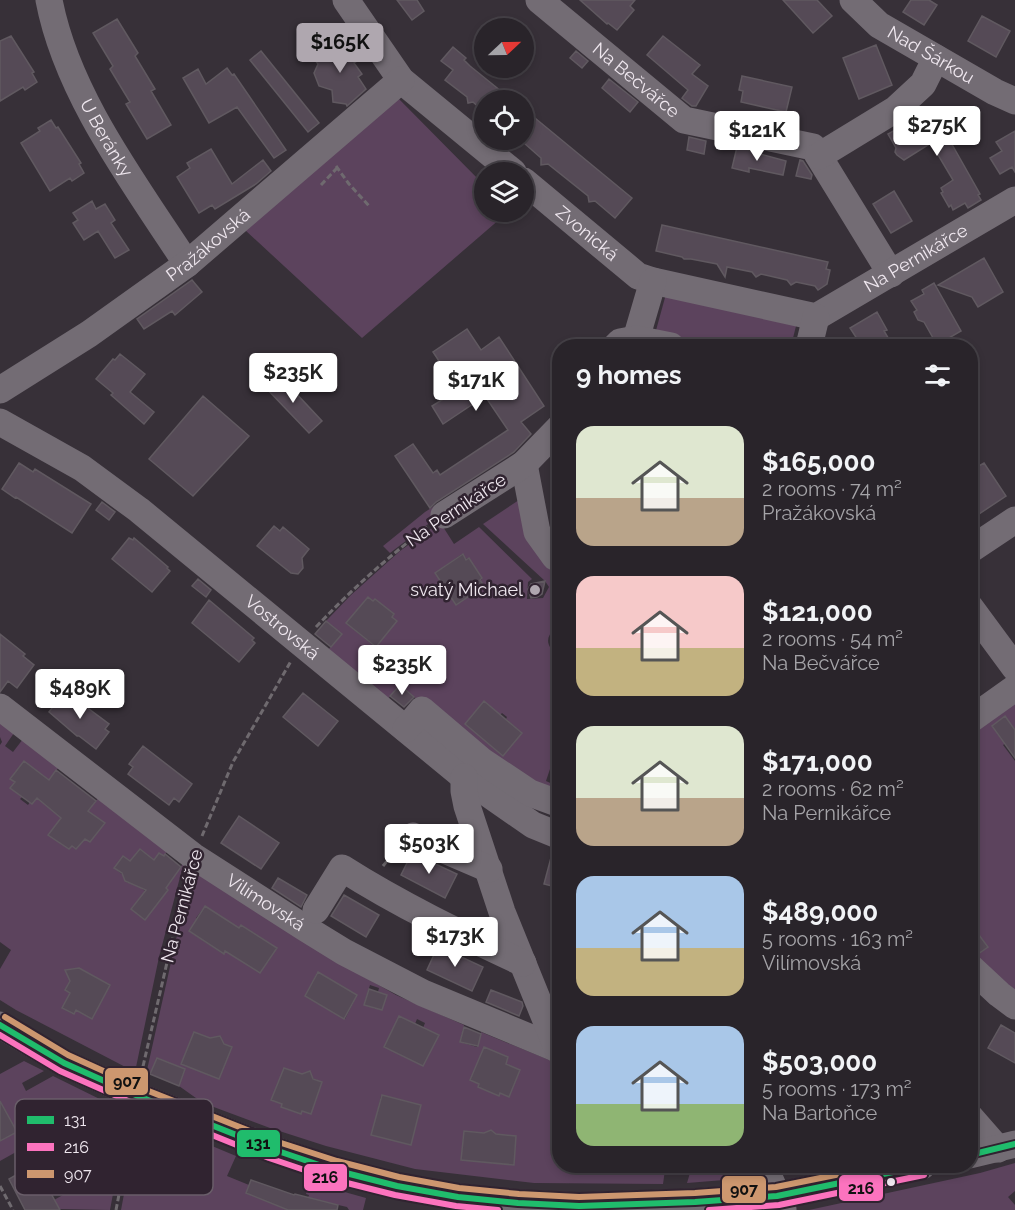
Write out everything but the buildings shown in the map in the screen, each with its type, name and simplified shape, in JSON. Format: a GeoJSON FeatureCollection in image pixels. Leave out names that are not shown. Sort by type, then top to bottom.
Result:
{"type":"FeatureCollection","features":[{"type":"Feature","properties":{"kind":"street","name":"U Beránky"},"geometry":{"type":"LineString","coordinates":[[49,0],[53,25],[90,111],[187,264]]}},
{"type":"Feature","properties":{"kind":"street"},"geometry":{"type":"LineString","coordinates":[[346,0],[401,80],[501,162]]}},
{"type":"Feature","properties":{"kind":"street","name":"Na Bečvářce"},"geometry":{"type":"LineString","coordinates":[[539,0],[684,120],[813,147],[819,156]]}},
{"type":"Feature","properties":{"kind":"street","name":"Nad Šárkou"},"geometry":{"type":"LineString","coordinates":[[853,0],[879,25],[995,92],[1015,101]]}},
{"type":"Feature","properties":{"kind":"street"},"geometry":{"type":"LineString","coordinates":[[891,274],[819,156],[896,109],[923,84],[936,58]]}},
{"type":"Feature","properties":{"kind":"street","name":"Pražákovská"},"geometry":{"type":"LineString","coordinates":[[0,390],[89,334],[330,158],[401,80]]}},
{"type":"Feature","properties":{"kind":"street","name":"Zvonická"},"geometry":{"type":"LineString","coordinates":[[534,189],[638,276],[653,281]]}},
{"type":"Feature","properties":{"kind":"street","name":"Na Pernikářce"},"geometry":{"type":"LineString","coordinates":[[816,317],[1015,200]]}},
{"type":"Feature","properties":{"kind":"street"},"geometry":{"type":"LineString","coordinates":[[628,339],[653,281],[816,317],[811,339]]}},
{"type":"Feature","properties":{"kind":"street","name":"Vostrovská"},"geometry":{"type":"LineString","coordinates":[[0,422],[82,468],[139,510],[464,777],[533,825],[552,833]]}},
{"type":"Feature","properties":{"kind":"street","name":"Na Pernikářce"},"geometry":{"type":"LineString","coordinates":[[444,515],[524,464],[552,435]]}},
{"type":"Feature","properties":{"kind":"street"},"geometry":{"type":"LineString","coordinates":[[524,464],[537,532],[552,553]]}},
{"type":"Feature","properties":{"kind":"street"},"geometry":{"type":"LineString","coordinates":[[978,544],[1015,519]]}},
{"type":"Feature","properties":{"kind":"street"},"geometry":{"type":"LineString","coordinates":[[978,618],[1015,668]]}},
{"type":"Feature","properties":{"kind":"street"},"geometry":{"type":"LineString","coordinates":[[978,714],[1015,688]]}},
{"type":"Feature","properties":{"kind":"street","name":"Vilímovská"},"geometry":{"type":"LineString","coordinates":[[0,707],[193,856],[344,952],[423,993],[552,1047]]}},
{"type":"Feature","properties":{"kind":"street"},"geometry":{"type":"LineString","coordinates":[[406,729],[422,710],[482,761],[530,793],[552,801]]}},
{"type":"Feature","properties":{"kind":"street"},"geometry":{"type":"LineString","coordinates":[[464,777],[467,806],[502,912],[552,1033]]}},
{"type":"Feature","properties":{"kind":"street"},"geometry":{"type":"LineString","coordinates":[[413,836],[489,869]]}},
{"type":"Feature","properties":{"kind":"street"},"geometry":{"type":"LineString","coordinates":[[316,910],[342,868],[433,920],[523,963]]}},
{"type":"Feature","properties":{"kind":"street"},"geometry":{"type":"LineString","coordinates":[[978,974],[1007,1000]]}},
{"type":"Feature","properties":{"kind":"street"},"geometry":{"type":"LineString","coordinates":[[978,995],[1007,1000]]}},
{"type":"Feature","properties":{"kind":"street"},"geometry":{"type":"LineString","coordinates":[[0,1025],[64,1063],[146,1099]]}},
{"type":"Feature","properties":{"kind":"street"},"geometry":{"type":"LineString","coordinates":[[978,1124],[1006,1147]]}},
{"type":"Feature","properties":{"kind":"street"},"geometry":{"type":"LineString","coordinates":[[213,1126],[334,1170],[397,1186],[458,1197],[518,1203],[569,1205],[694,1202],[780,1203],[895,1173]]}},
{"type":"Feature","properties":{"kind":"street"},"geometry":{"type":"LineString","coordinates":[[978,1153],[1006,1147]]}},
{"type":"Feature","properties":{"kind":"street"},"geometry":{"type":"LineString","coordinates":[[764,1173],[770,1179],[780,1203]]}},
{"type":"Feature","properties":{"kind":"path"},"geometry":{"type":"LineString","coordinates":[[321,185],[330,158]]}},
{"type":"Feature","properties":{"kind":"path"},"geometry":{"type":"LineString","coordinates":[[330,158],[370,207]]}},
{"type":"Feature","properties":{"kind":"path","name":"Na Pernikářce"},"geometry":{"type":"LineString","coordinates":[[301,643],[343,598],[400,548],[444,515]]}},
{"type":"Feature","properties":{"kind":"path","name":"Na Pernikářce"},"geometry":{"type":"LineString","coordinates":[[141,1079],[193,856],[233,762],[280,678]]}},
{"type":"Feature","properties":{"kind":"path"},"geometry":{"type":"LineString","coordinates":[[368,884],[395,851],[413,836]]}},
{"type":"Feature","properties":{"kind":"path"},"geometry":{"type":"LineString","coordinates":[[0,1186],[13,1210]]}},
{"type":"Feature","properties":{"kind":"path"},"geometry":{"type":"LineString","coordinates":[[116,1210],[119,1195]]}},
{"type":"Feature","properties":{"kind":"shaded area"},"geometry":{"type":"Polygon","coordinates":[[[395,95],[474,175],[474,222],[496,222],[362,338],[245,230],[395,95]]]}},
{"type":"Feature","properties":{"kind":"shaded area"},"geometry":{"type":"Polygon","coordinates":[[[666,294],[797,322],[793,339],[679,339],[655,334],[666,294]]]}},
{"type":"Feature","properties":{"kind":"shaded area"},"geometry":{"type":"Polygon","coordinates":[[[470,483],[440,515],[390,553],[383,546],[425,512],[470,483]]]}},
{"type":"Feature","properties":{"kind":"shaded area"},"geometry":{"type":"Polygon","coordinates":[[[519,500],[552,566],[552,631],[548,640],[552,650],[552,763],[546,781],[552,784],[552,802],[400,685],[387,700],[328,650],[341,634],[326,621],[400,551],[440,522],[454,544],[479,527],[532,579],[528,582],[527,599],[543,598],[549,587],[483,524],[519,500]],[[462,554],[435,573],[456,605],[482,579],[469,558],[466,559],[462,554]],[[368,597],[346,623],[375,647],[397,621],[392,617],[394,614],[375,599],[373,601],[368,597]],[[484,701],[465,724],[503,756],[522,733],[506,719],[507,717],[502,713],[500,715],[484,701]]]}},
{"type":"Feature","properties":{"kind":"shaded area"},"geometry":{"type":"Polygon","coordinates":[[[1015,703],[1015,730],[1015,733],[1012,739],[1003,745],[1015,761],[1015,1000],[978,966],[978,954],[988,947],[978,934],[978,728],[1015,703]],[[1005,716],[992,726],[1001,739],[1015,730],[1005,716]]]}},
{"type":"Feature","properties":{"kind":"shaded area"},"geometry":{"type":"Polygon","coordinates":[[[0,722],[14,733],[5,746],[13,752],[23,739],[59,767],[49,780],[24,761],[11,779],[15,782],[11,788],[28,805],[37,798],[41,801],[52,788],[75,800],[49,835],[69,849],[81,834],[90,842],[104,823],[88,811],[99,797],[168,850],[164,856],[154,860],[140,849],[130,861],[114,868],[123,875],[125,881],[133,882],[145,891],[131,909],[144,919],[168,890],[166,888],[184,862],[159,957],[135,1072],[0,1000],[0,969],[11,950],[0,942],[0,745],[2,742],[0,722]],[[77,968],[67,974],[71,979],[65,990],[70,993],[62,1008],[73,1014],[76,1010],[92,1019],[110,985],[77,968]]]}},
{"type":"Feature","properties":{"kind":"shaded area"},"geometry":{"type":"Polygon","coordinates":[[[192,868],[302,941],[396,995],[464,1025],[460,1042],[477,1047],[481,1032],[552,1061],[550,1121],[552,1121],[552,1173],[665,1173],[663,1184],[534,1183],[415,1169],[326,1146],[213,1107],[213,1099],[197,1099],[179,1086],[185,1069],[158,1058],[150,1074],[147,1070],[192,868]],[[205,906],[190,932],[223,954],[225,951],[268,962],[277,948],[241,925],[239,928],[205,906]],[[317,973],[305,996],[345,1019],[357,995],[317,973]],[[370,985],[365,1001],[374,1003],[373,1008],[382,1010],[386,995],[378,992],[379,988],[370,985]],[[417,1019],[415,1024],[385,1047],[423,1066],[439,1035],[423,1028],[425,1023],[417,1019]],[[194,1032],[182,1064],[219,1079],[232,1047],[222,1043],[221,1038],[213,1040],[194,1032]],[[499,1053],[482,1054],[470,1080],[479,1084],[478,1087],[509,1097],[520,1070],[506,1064],[508,1057],[499,1053]],[[284,1068],[272,1099],[282,1104],[281,1107],[301,1114],[302,1111],[311,1114],[322,1082],[312,1078],[309,1073],[303,1075],[284,1068]],[[381,1096],[372,1135],[411,1145],[421,1105],[381,1096]],[[464,1131],[461,1160],[513,1165],[516,1136],[484,1135],[464,1131]]]}},
{"type":"Feature","properties":{"kind":"shaded area"},"geometry":{"type":"Polygon","coordinates":[[[24,1061],[44,1071],[22,1083],[26,1091],[53,1076],[100,1099],[15,1099],[15,1128],[0,1101],[0,1074],[24,1061]]]}},
{"type":"Feature","properties":{"kind":"shaded area"},"geometry":{"type":"Polygon","coordinates":[[[15,1133],[15,1153],[0,1161],[0,1135],[4,1139],[15,1133]]]}},
{"type":"Feature","properties":{"kind":"shaded area"},"geometry":{"type":"Polygon","coordinates":[[[213,1146],[236,1156],[227,1176],[249,1185],[288,1210],[121,1210],[124,1195],[213,1195],[213,1146]]]}},
{"type":"Feature","properties":{"kind":"shaded area"},"geometry":{"type":"Polygon","coordinates":[[[1015,1163],[1015,1191],[1008,1197],[1015,1205],[1015,1210],[809,1210],[980,1173],[1015,1163]]]}},
{"type":"Feature","properties":{"kind":"shaded area"},"geometry":{"type":"Polygon","coordinates":[[[690,1173],[748,1173],[751,1175],[749,1178],[687,1183],[690,1173]]]}},
{"type":"Feature","properties":{"kind":"shaded area"},"geometry":{"type":"Polygon","coordinates":[[[309,1182],[366,1198],[363,1210],[349,1210],[347,1207],[308,1198],[309,1195],[306,1194],[309,1182]]]}},
{"type":"Feature","properties":{"kind":"shaded area"},"geometry":{"type":"Polygon","coordinates":[[[63,1195],[113,1195],[110,1210],[59,1209],[54,1200],[63,1195]]]}},
{"type":"Feature","properties":{"kind":"transit line","name":"907"},"geometry":{"type":"LineString","coordinates":[[5,1017],[68,1055],[169,1099]]}},
{"type":"Feature","properties":{"kind":"transit line","name":"131"},"geometry":{"type":"LineString","coordinates":[[0,1025],[64,1063],[146,1099]]}},
{"type":"Feature","properties":{"kind":"transit line","name":"216"},"geometry":{"type":"LineString","coordinates":[[0,1035],[60,1071],[124,1099]]}},
{"type":"Feature","properties":{"kind":"transit line","name":"907"},"geometry":{"type":"LineString","coordinates":[[213,1116],[275,1141],[337,1161],[399,1177],[459,1188],[519,1194],[579,1197],[695,1193],[776,1187],[845,1173]]}},
{"type":"Feature","properties":{"kind":"transit line","name":"131"},"geometry":{"type":"LineString","coordinates":[[213,1126],[334,1170],[397,1186],[458,1197],[518,1203],[579,1206],[695,1202],[777,1196],[888,1173]]}},
{"type":"Feature","properties":{"kind":"transit line","name":"216"},"geometry":{"type":"LineString","coordinates":[[213,1135],[331,1179],[395,1195],[456,1206],[498,1210]]}},
{"type":"Feature","properties":{"kind":"transit line","name":"131"},"geometry":{"type":"LineString","coordinates":[[978,1153],[1015,1144]]}},
{"type":"Feature","properties":{"kind":"transit line","name":"216"},"geometry":{"type":"LineString","coordinates":[[709,1210],[779,1205],[924,1175]]}},
{"type":"Feature","properties":{"kind":"place","name":"svatý Michael"},"geometry":{"type":"Point","coordinates":[535,590]}}]}
